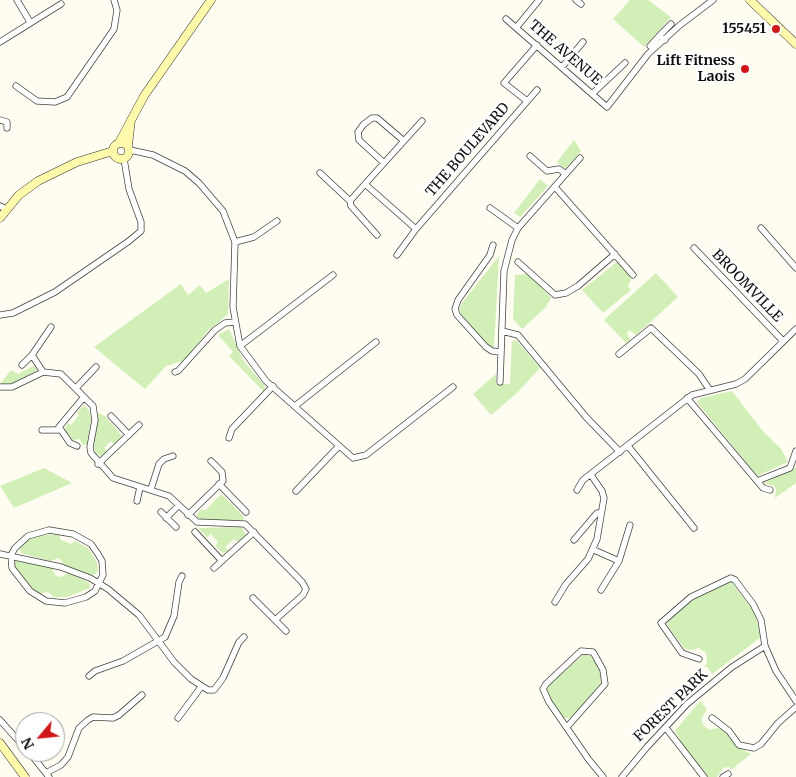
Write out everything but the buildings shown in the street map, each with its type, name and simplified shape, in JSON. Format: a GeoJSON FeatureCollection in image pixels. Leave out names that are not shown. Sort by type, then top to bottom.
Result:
{"type":"FeatureCollection","features":[{"type":"Feature","properties":{"kind":"street"},"geometry":{"type":"LineString","coordinates":[[17,0],[30,22]]}},
{"type":"Feature","properties":{"kind":"street"},"geometry":{"type":"LineString","coordinates":[[16,86],[37,101],[55,102],[67,97],[114,28],[117,10],[114,0]]}},
{"type":"Feature","properties":{"kind":"street"},"geometry":{"type":"LineString","coordinates":[[124,158],[117,158],[113,151],[114,146],[155,79],[210,0]]}},
{"type":"Feature","properties":{"kind":"street"},"geometry":{"type":"LineString","coordinates":[[516,28],[539,0]]}},
{"type":"Feature","properties":{"kind":"street"},"geometry":{"type":"LineString","coordinates":[[650,46],[713,0]]}},
{"type":"Feature","properties":{"kind":"street"},"geometry":{"type":"LineString","coordinates":[[750,0],[796,44]]}},
{"type":"Feature","properties":{"kind":"street"},"geometry":{"type":"LineString","coordinates":[[0,42],[60,4]]}},
{"type":"Feature","properties":{"kind":"street","name":"THE AVENUE"},"geometry":{"type":"LineString","coordinates":[[506,19],[607,107],[662,37]]}},
{"type":"Feature","properties":{"kind":"street"},"geometry":{"type":"LineString","coordinates":[[662,37],[671,24]]}},
{"type":"Feature","properties":{"kind":"street"},"geometry":{"type":"LineString","coordinates":[[562,66],[583,42]]}},
{"type":"Feature","properties":{"kind":"street","name":"THE BOULEVARD"},"geometry":{"type":"LineString","coordinates":[[397,255],[416,229],[527,102],[504,83],[537,45]]}},
{"type":"Feature","properties":{"kind":"street"},"geometry":{"type":"LineString","coordinates":[[593,93],[625,63]]}},
{"type":"Feature","properties":{"kind":"street"},"geometry":{"type":"LineString","coordinates":[[527,102],[537,90]]}},
{"type":"Feature","properties":{"kind":"street"},"geometry":{"type":"LineString","coordinates":[[384,163],[359,140],[358,132],[363,125],[372,118],[378,118],[404,141]]}},
{"type":"Feature","properties":{"kind":"street"},"geometry":{"type":"LineString","coordinates":[[0,120],[7,122],[7,128]]}},
{"type":"Feature","properties":{"kind":"street"},"geometry":{"type":"LineString","coordinates":[[0,315],[14,313],[55,292],[141,231],[141,222],[129,189],[124,158],[129,148],[131,120]]}},
{"type":"Feature","properties":{"kind":"street"},"geometry":{"type":"LineString","coordinates":[[350,202],[422,121]]}},
{"type":"Feature","properties":{"kind":"street"},"geometry":{"type":"LineString","coordinates":[[118,142],[129,148],[153,155],[192,176],[223,211],[235,242],[233,307],[240,346],[251,363],[272,386],[353,458],[363,458],[453,387]]}},
{"type":"Feature","properties":{"kind":"street"},"geometry":{"type":"LineString","coordinates":[[0,218],[3,207],[27,188],[47,176],[77,162],[113,151]]}},
{"type":"Feature","properties":{"kind":"street"},"geometry":{"type":"LineString","coordinates":[[530,156],[548,171],[559,169],[566,174]]}},
{"type":"Feature","properties":{"kind":"street"},"geometry":{"type":"LineString","coordinates":[[500,382],[504,271],[508,252],[518,228],[580,158]]}},
{"type":"Feature","properties":{"kind":"street"},"geometry":{"type":"LineString","coordinates":[[320,173],[350,202],[351,206],[377,235]]}},
{"type":"Feature","properties":{"kind":"street"},"geometry":{"type":"LineString","coordinates":[[366,184],[416,229]]}},
{"type":"Feature","properties":{"kind":"street"},"geometry":{"type":"LineString","coordinates":[[555,187],[633,275]]}},
{"type":"Feature","properties":{"kind":"street"},"geometry":{"type":"LineString","coordinates":[[490,208],[518,228]]}},
{"type":"Feature","properties":{"kind":"street"},"geometry":{"type":"LineString","coordinates":[[235,242],[254,237],[277,221]]}},
{"type":"Feature","properties":{"kind":"street"},"geometry":{"type":"LineString","coordinates":[[761,228],[796,268]]}},
{"type":"Feature","properties":{"kind":"street"},"geometry":{"type":"LineString","coordinates":[[493,245],[490,255],[458,300],[455,309],[457,315],[486,347],[492,351],[500,352]]}},
{"type":"Feature","properties":{"kind":"street","name":"BROOMVILLE"},"geometry":{"type":"LineString","coordinates":[[694,248],[783,341]]}},
{"type":"Feature","properties":{"kind":"street"},"geometry":{"type":"LineString","coordinates":[[518,262],[555,295],[566,293],[578,286],[615,254]]}},
{"type":"Feature","properties":{"kind":"street"},"geometry":{"type":"LineString","coordinates":[[240,346],[333,275]]}},
{"type":"Feature","properties":{"kind":"street"},"geometry":{"type":"LineString","coordinates":[[175,372],[215,330],[225,323],[235,322]]}},
{"type":"Feature","properties":{"kind":"street"},"geometry":{"type":"LineString","coordinates":[[22,365],[32,355],[52,327]]}},
{"type":"Feature","properties":{"kind":"street"},"geometry":{"type":"LineString","coordinates":[[619,354],[651,328],[705,380],[710,389]]}},
{"type":"Feature","properties":{"kind":"street","name":"BROOMVILLE"},"geometry":{"type":"LineString","coordinates":[[576,490],[591,475],[687,398],[697,392],[741,382],[796,328]]}},
{"type":"Feature","properties":{"kind":"street"},"geometry":{"type":"LineString","coordinates":[[502,331],[518,335],[546,366],[586,418],[620,452]]}},
{"type":"Feature","properties":{"kind":"street"},"geometry":{"type":"LineString","coordinates":[[295,406],[376,342]]}},
{"type":"Feature","properties":{"kind":"street"},"geometry":{"type":"LineString","coordinates":[[32,355],[43,372]]}},
{"type":"Feature","properties":{"kind":"street"},"geometry":{"type":"LineString","coordinates":[[76,388],[96,367]]}},
{"type":"Feature","properties":{"kind":"street"},"geometry":{"type":"LineString","coordinates":[[0,387],[12,387],[43,372],[61,374],[90,402],[94,411],[90,447],[98,464],[114,478],[170,496],[178,506],[197,522],[245,524],[306,589],[303,595],[275,620]]}},
{"type":"Feature","properties":{"kind":"street"},"geometry":{"type":"LineString","coordinates":[[229,438],[232,429],[272,386]]}},
{"type":"Feature","properties":{"kind":"street"},"geometry":{"type":"LineString","coordinates":[[59,430],[72,410],[84,397]]}},
{"type":"Feature","properties":{"kind":"street"},"geometry":{"type":"LineString","coordinates":[[687,398],[763,488],[770,490]]}},
{"type":"Feature","properties":{"kind":"street"},"geometry":{"type":"LineString","coordinates":[[111,416],[129,435]]}},
{"type":"Feature","properties":{"kind":"street"},"geometry":{"type":"LineString","coordinates":[[98,464],[139,425]]}},
{"type":"Feature","properties":{"kind":"street"},"geometry":{"type":"LineString","coordinates":[[42,430],[59,430],[70,443],[77,446]]}},
{"type":"Feature","properties":{"kind":"street"},"geometry":{"type":"LineString","coordinates":[[296,491],[340,446]]}},
{"type":"Feature","properties":{"kind":"street"},"geometry":{"type":"LineString","coordinates":[[628,446],[694,528]]}},
{"type":"Feature","properties":{"kind":"street"},"geometry":{"type":"LineString","coordinates":[[757,481],[790,468],[796,451]]}},
{"type":"Feature","properties":{"kind":"street"},"geometry":{"type":"LineString","coordinates":[[151,489],[159,464],[164,459],[173,456]]}},
{"type":"Feature","properties":{"kind":"street"},"geometry":{"type":"LineString","coordinates":[[188,515],[223,481],[223,475],[211,461]]}},
{"type":"Feature","properties":{"kind":"street"},"geometry":{"type":"LineString","coordinates":[[556,602],[566,584],[594,550],[601,513],[602,491],[591,475]]}},
{"type":"Feature","properties":{"kind":"street"},"geometry":{"type":"LineString","coordinates":[[219,484],[246,512]]}},
{"type":"Feature","properties":{"kind":"street"},"geometry":{"type":"LineString","coordinates":[[137,500],[140,487]]}},
{"type":"Feature","properties":{"kind":"street"},"geometry":{"type":"LineString","coordinates":[[166,518],[178,506]]}},
{"type":"Feature","properties":{"kind":"street"},"geometry":{"type":"LineString","coordinates":[[161,512],[176,527]]}},
{"type":"Feature","properties":{"kind":"street"},"geometry":{"type":"LineString","coordinates":[[574,540],[597,513],[601,513]]}},
{"type":"Feature","properties":{"kind":"street"},"geometry":{"type":"LineString","coordinates":[[601,590],[619,561],[630,525]]}},
{"type":"Feature","properties":{"kind":"street"},"geometry":{"type":"LineString","coordinates":[[62,531],[74,534],[91,544],[98,554],[103,569],[99,584],[93,593],[77,601],[59,604],[46,601],[30,592],[12,568],[11,555],[21,542],[40,532],[62,531]]}},
{"type":"Feature","properties":{"kind":"street"},"geometry":{"type":"LineString","coordinates":[[195,532],[222,562]]}},
{"type":"Feature","properties":{"kind":"street"},"geometry":{"type":"LineString","coordinates":[[214,568],[254,532]]}},
{"type":"Feature","properties":{"kind":"street"},"geometry":{"type":"LineString","coordinates":[[594,550],[619,561]]}},
{"type":"Feature","properties":{"kind":"street"},"geometry":{"type":"LineString","coordinates":[[0,554],[61,567],[99,584],[139,615],[174,662],[201,687],[208,690],[214,690],[223,678],[239,642],[244,637]]}},
{"type":"Feature","properties":{"kind":"street"},"geometry":{"type":"LineString","coordinates":[[89,676],[95,671],[123,661],[160,641],[169,631],[179,582],[182,576]]}},
{"type":"Feature","properties":{"kind":"street"},"geometry":{"type":"LineString","coordinates":[[699,659],[682,653],[661,623],[691,597],[731,578],[740,585],[757,612],[765,646],[776,672],[796,701]]}},
{"type":"Feature","properties":{"kind":"street"},"geometry":{"type":"LineString","coordinates":[[253,598],[286,631]]}},
{"type":"Feature","properties":{"kind":"street","name":"FOREST PARK"},"geometry":{"type":"LineString","coordinates":[[622,777],[646,747],[705,688],[743,659],[765,646]]}},
{"type":"Feature","properties":{"kind":"street"},"geometry":{"type":"LineString","coordinates":[[567,727],[605,684],[603,670],[593,652],[581,651],[546,684],[544,689],[549,702],[567,727],[603,777]]}},
{"type":"Feature","properties":{"kind":"street"},"geometry":{"type":"LineString","coordinates":[[178,718],[201,687]]}},
{"type":"Feature","properties":{"kind":"street"},"geometry":{"type":"LineString","coordinates":[[37,762],[48,775],[68,757],[79,728],[88,720],[93,717],[112,718],[119,715],[142,695]]}},
{"type":"Feature","properties":{"kind":"street"},"geometry":{"type":"LineString","coordinates":[[712,718],[729,731],[739,745],[754,748],[761,744],[778,723],[796,707]]}},
{"type":"Feature","properties":{"kind":"street"},"geometry":{"type":"LineString","coordinates":[[0,720],[15,737]]}},
{"type":"Feature","properties":{"kind":"street"},"geometry":{"type":"LineString","coordinates":[[666,728],[704,777]]}},
{"type":"Feature","properties":{"kind":"street"},"geometry":{"type":"LineString","coordinates":[[0,743],[25,777]]}},
{"type":"Feature","properties":{"kind":"green space"},"geometry":{"type":"Polygon","coordinates":[[[630,0],[648,0],[671,17],[644,47],[613,19],[630,0]]]}},
{"type":"Feature","properties":{"kind":"green space"},"geometry":{"type":"Polygon","coordinates":[[[574,140],[581,151],[565,169],[557,162],[574,140]]]}},
{"type":"Feature","properties":{"kind":"green space"},"geometry":{"type":"Polygon","coordinates":[[[540,179],[548,186],[520,217],[514,213],[540,179]]]}},
{"type":"Feature","properties":{"kind":"green space"},"geometry":{"type":"Polygon","coordinates":[[[499,256],[494,348],[487,344],[461,314],[459,309],[499,256]]]}},
{"type":"Feature","properties":{"kind":"green space"},"geometry":{"type":"Polygon","coordinates":[[[618,261],[630,276],[631,280],[628,286],[631,290],[603,313],[582,290],[618,261]]]}},
{"type":"Feature","properties":{"kind":"green space"},"geometry":{"type":"Polygon","coordinates":[[[656,273],[678,297],[636,335],[629,330],[627,333],[630,340],[626,343],[604,320],[656,273]]]}},
{"type":"Feature","properties":{"kind":"green space"},"geometry":{"type":"Polygon","coordinates":[[[529,274],[551,298],[545,308],[522,329],[513,319],[515,275],[529,274]]]}},
{"type":"Feature","properties":{"kind":"green space"},"geometry":{"type":"Polygon","coordinates":[[[229,279],[228,314],[207,332],[183,361],[166,366],[145,389],[94,347],[181,284],[188,295],[200,285],[206,293],[229,279]]]}},
{"type":"Feature","properties":{"kind":"green space"},"geometry":{"type":"Polygon","coordinates":[[[229,329],[243,360],[265,386],[264,392],[229,356],[233,352],[218,335],[229,329]]]}},
{"type":"Feature","properties":{"kind":"green space"},"geometry":{"type":"Polygon","coordinates":[[[516,340],[540,368],[517,393],[491,415],[473,394],[496,374],[496,384],[510,384],[512,341],[516,340]]]}},
{"type":"Feature","properties":{"kind":"green space"},"geometry":{"type":"Polygon","coordinates":[[[33,366],[37,369],[36,371],[11,384],[0,384],[11,370],[18,374],[33,366]]]}},
{"type":"Feature","properties":{"kind":"green space"},"geometry":{"type":"Polygon","coordinates":[[[732,391],[762,430],[781,449],[788,462],[757,476],[697,402],[701,398],[732,391]]]}},
{"type":"Feature","properties":{"kind":"green space"},"geometry":{"type":"Polygon","coordinates":[[[84,405],[89,410],[91,419],[87,444],[83,445],[79,439],[72,440],[64,430],[68,423],[71,425],[79,415],[77,413],[84,405]]]}},
{"type":"Feature","properties":{"kind":"green space"},"geometry":{"type":"Polygon","coordinates":[[[98,413],[105,416],[122,436],[114,444],[111,441],[104,448],[107,451],[101,456],[95,453],[94,449],[98,413]]]}},
{"type":"Feature","properties":{"kind":"green space"},"geometry":{"type":"Polygon","coordinates":[[[796,467],[796,483],[775,498],[776,489],[774,486],[764,483],[796,467]]]}},
{"type":"Feature","properties":{"kind":"green space"},"geometry":{"type":"Polygon","coordinates":[[[44,468],[72,483],[14,508],[0,486],[44,468]]]}},
{"type":"Feature","properties":{"kind":"green space"},"geometry":{"type":"Polygon","coordinates":[[[221,494],[244,517],[243,520],[203,520],[197,517],[198,512],[202,509],[205,511],[221,494]]]}},
{"type":"Feature","properties":{"kind":"green space"},"geometry":{"type":"Polygon","coordinates":[[[242,527],[246,535],[238,542],[234,539],[225,547],[229,551],[223,553],[215,546],[218,542],[211,534],[207,537],[198,528],[242,527]]]}},
{"type":"Feature","properties":{"kind":"green space"},"geometry":{"type":"Polygon","coordinates":[[[41,534],[59,535],[61,540],[71,544],[75,541],[89,549],[97,563],[98,572],[92,576],[65,566],[59,558],[50,561],[21,553],[19,546],[25,540],[41,534]]]}},
{"type":"Feature","properties":{"kind":"green space"},"geometry":{"type":"Polygon","coordinates":[[[16,559],[52,568],[56,576],[62,577],[67,573],[85,580],[90,584],[90,588],[67,597],[53,597],[50,593],[45,592],[40,595],[27,584],[13,565],[16,559]]]}},
{"type":"Feature","properties":{"kind":"green space"},"geometry":{"type":"Polygon","coordinates":[[[730,580],[755,613],[761,637],[712,674],[707,667],[704,667],[707,663],[706,653],[699,648],[685,649],[669,628],[667,622],[672,615],[693,600],[730,580]]]}},
{"type":"Feature","properties":{"kind":"green space"},"geometry":{"type":"Polygon","coordinates":[[[584,654],[590,656],[598,666],[602,678],[601,683],[571,718],[564,718],[549,697],[547,689],[549,685],[584,654]]]}},
{"type":"Feature","properties":{"kind":"green space"},"geometry":{"type":"Polygon","coordinates":[[[700,701],[707,709],[702,718],[703,725],[710,730],[717,728],[724,730],[736,746],[751,754],[731,770],[729,767],[723,768],[717,777],[708,777],[683,746],[675,731],[700,701]]]}},
{"type":"Feature","properties":{"kind":"place","name":"155451"},"geometry":{"type":"Point","coordinates":[776,29]}},
{"type":"Feature","properties":{"kind":"place","name":"Lift Fitness Laois"},"geometry":{"type":"Point","coordinates":[745,69]}}]}
